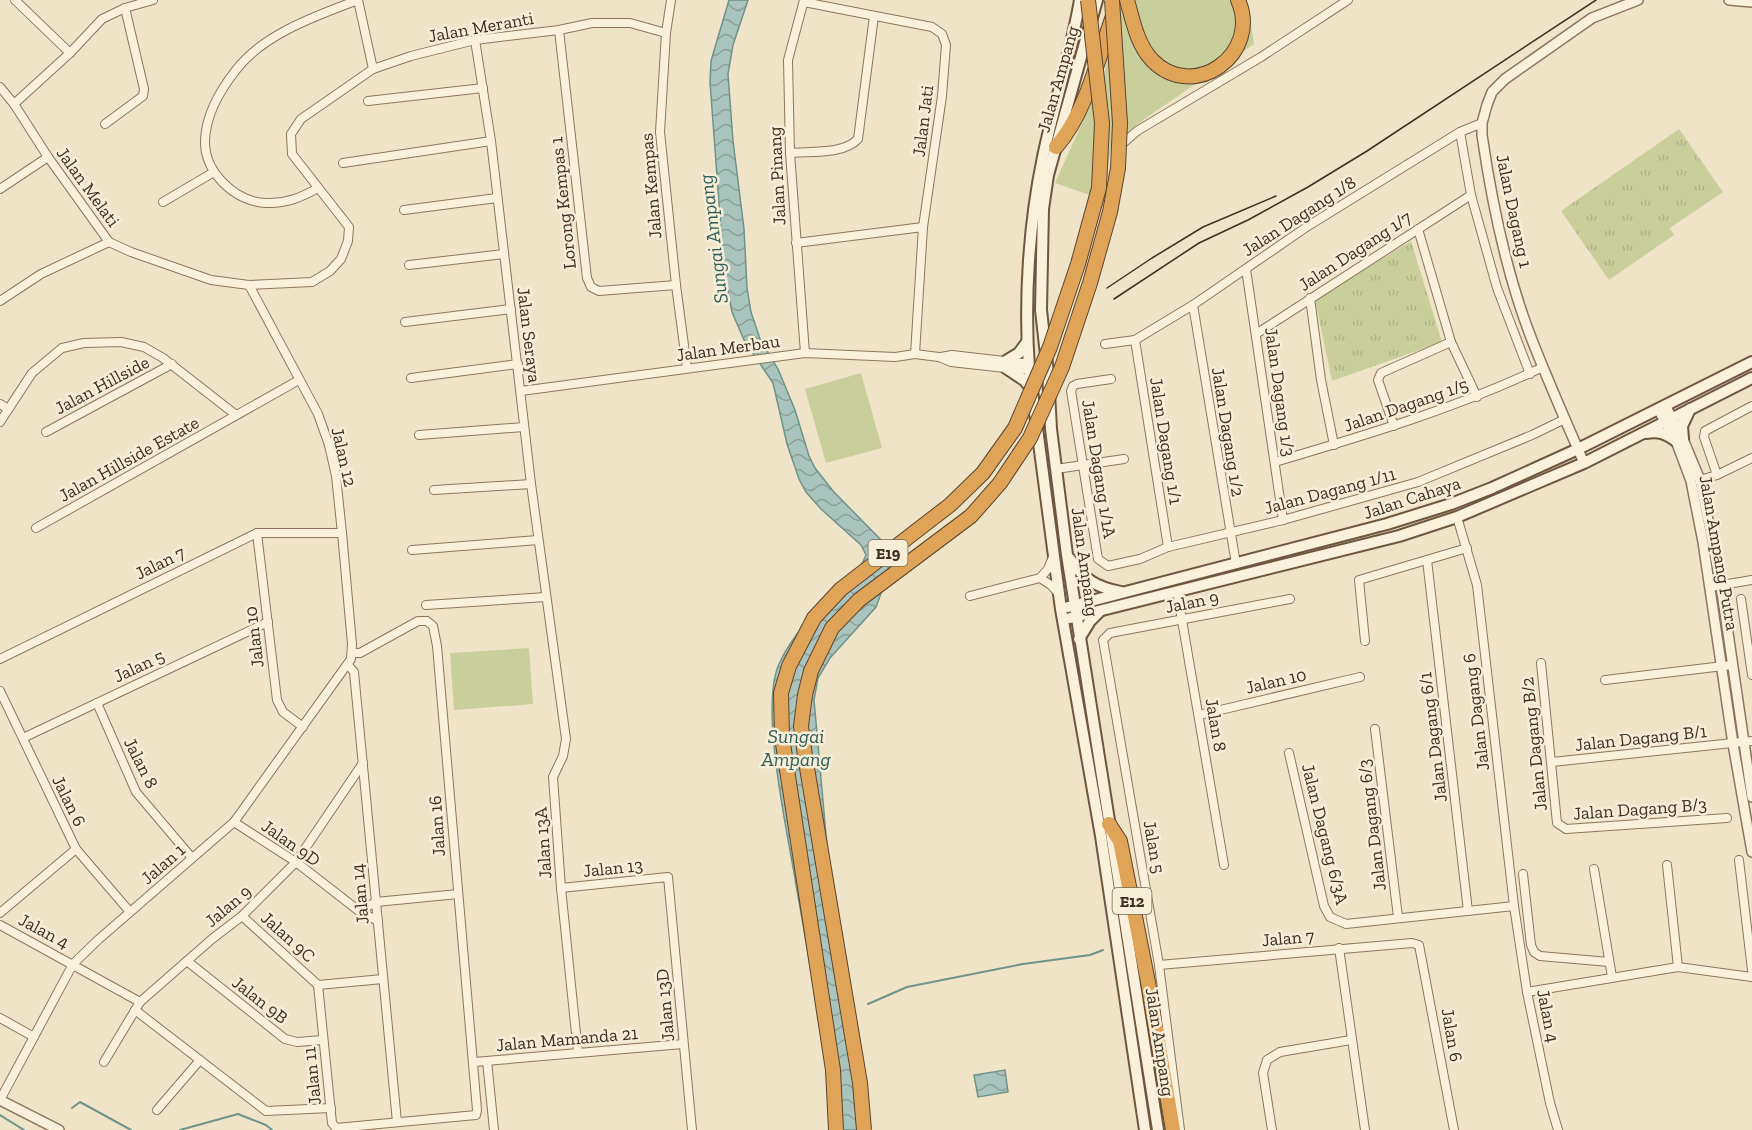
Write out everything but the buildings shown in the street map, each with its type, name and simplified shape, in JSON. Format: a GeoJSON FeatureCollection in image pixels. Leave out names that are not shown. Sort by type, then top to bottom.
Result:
{"type":"FeatureCollection","features":[{"type":"Feature","properties":{"kind":"highway","name":"E19"},"geometry":{"type":"LineString","coordinates":[[837,1130],[833,1070],[782,737],[781,693],[789,666],[814,618],[841,589],[950,505],[983,473],[1015,428],[1050,347],[1078,264],[1099,188],[1102,123],[1088,0]]}},
{"type":"Feature","properties":{"kind":"highway","name":"E19"},"geometry":{"type":"LineString","coordinates":[[864,1130],[860,1083],[801,726],[811,671],[831,628],[859,600],[971,516],[1000,483],[1030,438],[1062,368],[1110,212],[1118,168],[1120,123],[1112,0]]}},
{"type":"Feature","properties":{"kind":"highway"},"geometry":{"type":"LineString","coordinates":[[1056,147],[1067,135],[1101,58],[1108,29],[1120,0]]}},
{"type":"Feature","properties":{"kind":"highway"},"geometry":{"type":"LineString","coordinates":[[1127,0],[1136,34],[1151,59],[1174,74],[1186,76],[1212,71],[1222,65],[1238,46],[1243,17],[1238,0]]}},
{"type":"Feature","properties":{"kind":"highway","name":"E12"},"geometry":{"type":"LineString","coordinates":[[1107,832],[1120,841],[1148,982],[1173,1130]]}},
{"type":"Feature","properties":{"kind":"main road","name":"Jalan Ampang"},"geometry":{"type":"LineString","coordinates":[[1080,0],[1065,72],[1043,155],[1034,209],[1027,342],[1062,614],[1107,832],[1158,1130]]}},
{"type":"Feature","properties":{"kind":"main road","name":"Jalan Ampang"},"geometry":{"type":"LineString","coordinates":[[1097,0],[1048,175],[1043,208],[1040,290],[1051,429],[1107,832],[1145,1130]]}},
{"type":"Feature","properties":{"kind":"main road"},"geometry":{"type":"LineString","coordinates":[[1027,342],[1019,353],[1006,364],[1032,388]]}},
{"type":"Feature","properties":{"kind":"main road"},"geometry":{"type":"LineString","coordinates":[[1044,352],[1038,363],[1029,368],[1037,375],[1041,408],[1051,429]]}},
{"type":"Feature","properties":{"kind":"main road","name":"Jalan Cahaya"},"geometry":{"type":"LineString","coordinates":[[1062,614],[1124,593],[1387,524],[1451,504],[1578,449],[1752,362]]}},
{"type":"Feature","properties":{"kind":"main road","name":"Jalan Cahaya"},"geometry":{"type":"LineString","coordinates":[[1075,611],[1100,610],[1399,536],[1457,517],[1584,463],[1752,378]]}},
{"type":"Feature","properties":{"kind":"main road"},"geometry":{"type":"LineString","coordinates":[[1642,433],[1657,432],[1679,440],[1685,417],[1691,408]]}},
{"type":"Feature","properties":{"kind":"main road"},"geometry":{"type":"LineString","coordinates":[[1067,555],[1077,569],[1096,585],[1124,593]]}},
{"type":"Feature","properties":{"kind":"main road"},"geometry":{"type":"LineString","coordinates":[[1079,639],[1100,610]]}},
{"type":"Feature","properties":{"kind":"street"},"geometry":{"type":"LineString","coordinates":[[15,0],[70,53]]}},
{"type":"Feature","properties":{"kind":"street"},"geometry":{"type":"LineString","coordinates":[[14,104],[70,53],[102,19],[125,8],[153,0]]}},
{"type":"Feature","properties":{"kind":"street"},"geometry":{"type":"LineString","coordinates":[[318,188],[298,199],[266,203],[248,199],[229,188],[214,172],[208,158],[205,141],[210,117],[222,91],[237,68],[261,46],[314,16],[358,0],[373,69]]}},
{"type":"Feature","properties":{"kind":"street","name":"Jalan Kempas"},"geometry":{"type":"LineString","coordinates":[[671,0],[666,33],[660,132],[687,368]]}},
{"type":"Feature","properties":{"kind":"street"},"geometry":{"type":"LineString","coordinates":[[1098,237],[1119,152],[1122,144],[1129,137],[1261,57],[1348,0]]}},
{"type":"Feature","properties":{"kind":"street","name":"Jalan Dagang 1"},"geometry":{"type":"LineString","coordinates":[[1584,463],[1531,339],[1517,295],[1493,209],[1482,123],[1492,92],[1505,79],[1592,18],[1638,0]]}},
{"type":"Feature","properties":{"kind":"street"},"geometry":{"type":"LineString","coordinates":[[1729,0],[1752,2]]}},
{"type":"Feature","properties":{"kind":"street","name":"Jalan Jati"},"geometry":{"type":"LineString","coordinates":[[804,1],[932,27],[942,34],[946,45],[942,96],[923,226],[915,354]]}},
{"type":"Feature","properties":{"kind":"street","name":"Jalan Pinang"},"geometry":{"type":"LineString","coordinates":[[801,353],[790,153],[788,60],[804,1]]}},
{"type":"Feature","properties":{"kind":"street"},"geometry":{"type":"LineString","coordinates":[[105,124],[143,96],[144,89],[125,8]]}},
{"type":"Feature","properties":{"kind":"street"},"geometry":{"type":"LineString","coordinates":[[790,153],[842,149],[852,146],[858,139],[873,16]]}},
{"type":"Feature","properties":{"kind":"street","name":"Jalan Meranti"},"geometry":{"type":"LineString","coordinates":[[318,188],[292,154],[291,134],[301,119],[373,69],[411,56],[475,40],[559,30],[592,23],[630,23],[666,33]]}},
{"type":"Feature","properties":{"kind":"street","name":"Lorong Kempas 1"},"geometry":{"type":"LineString","coordinates":[[559,30],[586,278],[591,287],[599,291],[676,285]]}},
{"type":"Feature","properties":{"kind":"street","name":"Jalan Seraya"},"geometry":{"type":"LineString","coordinates":[[475,40],[491,141],[524,427],[551,633]]}},
{"type":"Feature","properties":{"kind":"street","name":"Jalan Melati"},"geometry":{"type":"LineString","coordinates":[[0,87],[109,242],[187,273],[211,280],[249,285],[312,282],[330,271],[342,258],[348,241],[349,227],[318,188]]}},
{"type":"Feature","properties":{"kind":"street"},"geometry":{"type":"LineString","coordinates":[[368,101],[483,88]]}},
{"type":"Feature","properties":{"kind":"street","name":"Jalan Dagang 1/8"},"geometry":{"type":"LineString","coordinates":[[1135,340],[1192,305],[1308,226],[1460,132],[1482,123]]}},
{"type":"Feature","properties":{"kind":"street"},"geometry":{"type":"LineString","coordinates":[[1460,132],[1472,195],[1497,288],[1530,374]]}},
{"type":"Feature","properties":{"kind":"street"},"geometry":{"type":"LineString","coordinates":[[343,163],[491,141]]}},
{"type":"Feature","properties":{"kind":"street"},"geometry":{"type":"LineString","coordinates":[[0,189],[48,157]]}},
{"type":"Feature","properties":{"kind":"street"},"geometry":{"type":"LineString","coordinates":[[163,202],[214,172]]}},
{"type":"Feature","properties":{"kind":"street","name":"Jalan Dagang 1/7"},"geometry":{"type":"LineString","coordinates":[[1256,334],[1472,195]]}},
{"type":"Feature","properties":{"kind":"street"},"geometry":{"type":"LineString","coordinates":[[404,210],[497,198]]}},
{"type":"Feature","properties":{"kind":"street"},"geometry":{"type":"LineString","coordinates":[[796,243],[923,226]]}},
{"type":"Feature","properties":{"kind":"street"},"geometry":{"type":"LineString","coordinates":[[1418,229],[1451,342],[1477,397]]}},
{"type":"Feature","properties":{"kind":"street"},"geometry":{"type":"LineString","coordinates":[[0,301],[41,274],[109,242]]}},
{"type":"Feature","properties":{"kind":"street"},"geometry":{"type":"LineString","coordinates":[[409,265],[504,254]]}},
{"type":"Feature","properties":{"kind":"street","name":"Jalan Dagang 1/3"},"geometry":{"type":"LineString","coordinates":[[1246,268],[1283,520]]}},
{"type":"Feature","properties":{"kind":"street","name":"Jalan 12"},"geometry":{"type":"LineString","coordinates":[[249,285],[318,414],[330,445],[342,532],[352,653]]}},
{"type":"Feature","properties":{"kind":"street"},"geometry":{"type":"LineString","coordinates":[[1310,298],[1334,445]]}},
{"type":"Feature","properties":{"kind":"street","name":"Jalan Dagang 1/2"},"geometry":{"type":"LineString","coordinates":[[1192,305],[1236,564]]}},
{"type":"Feature","properties":{"kind":"street"},"geometry":{"type":"LineString","coordinates":[[405,322],[511,309]]}},
{"type":"Feature","properties":{"kind":"street"},"geometry":{"type":"LineString","coordinates":[[1105,344],[1135,340]]}},
{"type":"Feature","properties":{"kind":"street","name":"Jalan Dagang 1/1"},"geometry":{"type":"LineString","coordinates":[[1135,340],[1168,547]]}},
{"type":"Feature","properties":{"kind":"street","name":"Jalan Hillside Estate"},"geometry":{"type":"LineString","coordinates":[[0,422],[32,373],[62,348],[84,343],[121,342],[144,347],[172,364],[236,415]]}},
{"type":"Feature","properties":{"kind":"street"},"geometry":{"type":"LineString","coordinates":[[1394,426],[1378,380],[1381,373],[1451,342]]}},
{"type":"Feature","properties":{"kind":"street","name":"Jalan Merbau"},"geometry":{"type":"LineString","coordinates":[[521,391],[801,353],[895,357],[915,354],[939,357],[952,355],[1006,364],[1022,370],[1029,368]]}},
{"type":"Feature","properties":{"kind":"street","name":"Jalan Hillside"},"geometry":{"type":"LineString","coordinates":[[46,432],[172,364]]}},
{"type":"Feature","properties":{"kind":"street"},"geometry":{"type":"LineString","coordinates":[[411,378],[518,364]]}},
{"type":"Feature","properties":{"kind":"street","name":"Jalan Dagang 1/5"},"geometry":{"type":"LineString","coordinates":[[1275,462],[1394,426],[1477,397],[1544,367]]}},
{"type":"Feature","properties":{"kind":"street","name":"Jalan Hillside Estate"},"geometry":{"type":"LineString","coordinates":[[36,528],[299,380]]}},
{"type":"Feature","properties":{"kind":"street","name":"Jalan Dagang 1/1A"},"geometry":{"type":"LineString","coordinates":[[1098,559],[1073,405],[1072,386],[1111,380]]}},
{"type":"Feature","properties":{"kind":"street"},"geometry":{"type":"LineString","coordinates":[[0,404],[8,409]]}},
{"type":"Feature","properties":{"kind":"street"},"geometry":{"type":"LineString","coordinates":[[1717,475],[1704,437],[1705,431],[1752,406]]}},
{"type":"Feature","properties":{"kind":"street","name":"Jalan Ampang Putra"},"geometry":{"type":"LineString","coordinates":[[1661,407],[1700,480],[1721,585],[1733,744],[1752,851]]}},
{"type":"Feature","properties":{"kind":"street","name":"Jalan Dagang 1/11"},"geometry":{"type":"LineString","coordinates":[[1098,559],[1108,566],[1140,559],[1168,547],[1283,520],[1418,482],[1565,419]]}},
{"type":"Feature","properties":{"kind":"street"},"geometry":{"type":"LineString","coordinates":[[419,435],[524,427]]}},
{"type":"Feature","properties":{"kind":"street","name":"Jalan Ampang Putra"},"geometry":{"type":"LineString","coordinates":[[1679,440],[1691,481],[1727,666],[1748,742],[1752,797]]}},
{"type":"Feature","properties":{"kind":"street"},"geometry":{"type":"LineString","coordinates":[[1700,480],[1717,475],[1752,458]]}},
{"type":"Feature","properties":{"kind":"street"},"geometry":{"type":"LineString","coordinates":[[1056,469],[1124,459]]}},
{"type":"Feature","properties":{"kind":"street"},"geometry":{"type":"LineString","coordinates":[[434,490],[531,484]]}},
{"type":"Feature","properties":{"kind":"street","name":"Jalan Dagang 6"},"geometry":{"type":"LineString","coordinates":[[1457,517],[1477,585],[1514,906]]}},
{"type":"Feature","properties":{"kind":"street","name":"Jalan 7"},"geometry":{"type":"LineString","coordinates":[[0,659],[257,533],[342,532]]}},
{"type":"Feature","properties":{"kind":"street","name":"Jalan 10"},"geometry":{"type":"LineString","coordinates":[[257,533],[277,700],[283,712],[303,727]]}},
{"type":"Feature","properties":{"kind":"street"},"geometry":{"type":"LineString","coordinates":[[412,550],[538,540]]}},
{"type":"Feature","properties":{"kind":"street"},"geometry":{"type":"LineString","coordinates":[[1365,641],[1359,580],[1467,548]]}},
{"type":"Feature","properties":{"kind":"street"},"geometry":{"type":"LineString","coordinates":[[970,596],[1040,578],[1048,569],[1055,552]]}},
{"type":"Feature","properties":{"kind":"street","name":"Jalan Dagang 6/1"},"geometry":{"type":"LineString","coordinates":[[1427,560],[1468,910]]}},
{"type":"Feature","properties":{"kind":"street"},"geometry":{"type":"LineString","coordinates":[[1040,578],[1060,595]]}},
{"type":"Feature","properties":{"kind":"street"},"geometry":{"type":"LineString","coordinates":[[1710,587],[1752,580]]}},
{"type":"Feature","properties":{"kind":"street","name":"Jalan 8"},"geometry":{"type":"LineString","coordinates":[[1177,591],[1224,865]]}},
{"type":"Feature","properties":{"kind":"street"},"geometry":{"type":"LineString","coordinates":[[426,605],[546,597]]}},
{"type":"Feature","properties":{"kind":"street","name":"Jalan 9"},"geometry":{"type":"LineString","coordinates":[[1103,640],[1110,633],[1290,599]]}},
{"type":"Feature","properties":{"kind":"street"},"geometry":{"type":"LineString","coordinates":[[1741,599],[1752,675]]}},
{"type":"Feature","properties":{"kind":"street","name":"Jalan 16"},"geometry":{"type":"LineString","coordinates":[[352,653],[360,653],[418,621],[427,621],[433,627],[438,658],[477,1110],[476,1115],[397,1122]]}},
{"type":"Feature","properties":{"kind":"street","name":"Jalan 5"},"geometry":{"type":"LineString","coordinates":[[23,738],[268,622]]}},
{"type":"Feature","properties":{"kind":"street","name":"Jalan 13A"},"geometry":{"type":"LineString","coordinates":[[551,633],[566,739],[563,756],[553,777],[561,888],[578,1053]]}},
{"type":"Feature","properties":{"kind":"street","name":"Jalan 5"},"geometry":{"type":"LineString","coordinates":[[1103,640],[1159,965],[1180,1130]]}},
{"type":"Feature","properties":{"kind":"street","name":"Jalan 1"},"geometry":{"type":"LineString","coordinates":[[0,1100],[73,964],[234,822],[348,665],[352,653]]}},
{"type":"Feature","properties":{"kind":"street","name":"Jalan Dagang B/2"},"geometry":{"type":"LineString","coordinates":[[1541,663],[1557,823]]}},
{"type":"Feature","properties":{"kind":"street","name":"Jalan 14"},"geometry":{"type":"LineString","coordinates":[[348,665],[354,672],[397,1122]]}},
{"type":"Feature","properties":{"kind":"street"},"geometry":{"type":"LineString","coordinates":[[1605,680],[1727,666]]}},
{"type":"Feature","properties":{"kind":"street","name":"Jalan 10"},"geometry":{"type":"LineString","coordinates":[[1199,715],[1360,677]]}},
{"type":"Feature","properties":{"kind":"street","name":"Jalan 6"},"geometry":{"type":"LineString","coordinates":[[0,691],[76,849],[130,912]]}},
{"type":"Feature","properties":{"kind":"street","name":"Jalan 8"},"geometry":{"type":"LineString","coordinates":[[97,703],[136,792],[192,858]]}},
{"type":"Feature","properties":{"kind":"street","name":"Jalan Dagang 6/3"},"geometry":{"type":"LineString","coordinates":[[1376,729],[1398,918]]}},
{"type":"Feature","properties":{"kind":"street","name":"Jalan Dagang B/1"},"geometry":{"type":"LineString","coordinates":[[1552,762],[1748,742]]}},
{"type":"Feature","properties":{"kind":"street","name":"Jalan Dagang 6/3A"},"geometry":{"type":"LineString","coordinates":[[1289,753],[1324,906],[1330,917],[1346,924],[1514,906]]}},
{"type":"Feature","properties":{"kind":"street","name":"Jalan 9"},"geometry":{"type":"LineString","coordinates":[[104,1062],[140,1002],[242,916],[296,862],[363,763]]}},
{"type":"Feature","properties":{"kind":"street","name":"Jalan Dagang B/3"},"geometry":{"type":"LineString","coordinates":[[1557,823],[1566,829],[1578,829],[1726,818]]}},
{"type":"Feature","properties":{"kind":"street","name":"Jalan 9D"},"geometry":{"type":"LineString","coordinates":[[234,822],[296,862],[359,911],[378,921]]}},
{"type":"Feature","properties":{"kind":"street"},"geometry":{"type":"LineString","coordinates":[[0,914],[76,849]]}},
{"type":"Feature","properties":{"kind":"street"},"geometry":{"type":"LineString","coordinates":[[1739,860],[1752,970]]}},
{"type":"Feature","properties":{"kind":"street"},"geometry":{"type":"LineString","coordinates":[[1667,865],[1678,967]]}},
{"type":"Feature","properties":{"kind":"street"},"geometry":{"type":"LineString","coordinates":[[1594,869],[1612,977]]}},
{"type":"Feature","properties":{"kind":"street"},"geometry":{"type":"LineString","coordinates":[[1523,874],[1531,945],[1534,952],[1540,956],[1609,962]]}},
{"type":"Feature","properties":{"kind":"street","name":"Jalan 13"},"geometry":{"type":"LineString","coordinates":[[561,888],[668,878]]}},
{"type":"Feature","properties":{"kind":"street","name":"Jalan 13D"},"geometry":{"type":"LineString","coordinates":[[668,878],[692,1130]]}},
{"type":"Feature","properties":{"kind":"street"},"geometry":{"type":"LineString","coordinates":[[359,911],[376,902],[458,894]]}},
{"type":"Feature","properties":{"kind":"street","name":"Jalan 4"},"geometry":{"type":"LineString","coordinates":[[1514,906],[1527,992],[1550,1103],[1558,1130]]}},
{"type":"Feature","properties":{"kind":"street","name":"Jalan 9C"},"geometry":{"type":"LineString","coordinates":[[242,916],[318,985],[383,979]]}},
{"type":"Feature","properties":{"kind":"street","name":"Jalan 4"},"geometry":{"type":"LineString","coordinates":[[0,925],[140,1002]]}},
{"type":"Feature","properties":{"kind":"street","name":"Jalan 7"},"geometry":{"type":"LineString","coordinates":[[1159,965],[1412,942],[1419,945]]}},
{"type":"Feature","properties":{"kind":"street","name":"Jalan 6"},"geometry":{"type":"LineString","coordinates":[[1419,945],[1454,1130]]}},
{"type":"Feature","properties":{"kind":"street"},"geometry":{"type":"LineString","coordinates":[[1339,948],[1365,1130]]}},
{"type":"Feature","properties":{"kind":"street","name":"Jalan 9B"},"geometry":{"type":"LineString","coordinates":[[187,961],[285,1039],[297,1042],[323,1040]]}},
{"type":"Feature","properties":{"kind":"street"},"geometry":{"type":"LineString","coordinates":[[1527,992],[1678,967],[1752,976]]}},
{"type":"Feature","properties":{"kind":"street","name":"Jalan 11"},"geometry":{"type":"LineString","coordinates":[[318,985],[332,1123],[336,1128],[397,1122]]}},
{"type":"Feature","properties":{"kind":"street"},"geometry":{"type":"LineString","coordinates":[[135,1010],[266,1111],[331,1108]]}},
{"type":"Feature","properties":{"kind":"street"},"geometry":{"type":"LineString","coordinates":[[0,1018],[34,1037]]}},
{"type":"Feature","properties":{"kind":"street"},"geometry":{"type":"LineString","coordinates":[[1272,1130],[1263,1072],[1267,1060],[1280,1052],[1351,1040]]}},
{"type":"Feature","properties":{"kind":"street","name":"Jalan Mamanda 21"},"geometry":{"type":"LineString","coordinates":[[494,1130],[487,1061],[683,1044]]}},
{"type":"Feature","properties":{"kind":"street"},"geometry":{"type":"LineString","coordinates":[[157,1110],[200,1060]]}},
{"type":"Feature","properties":{"kind":"street"},"geometry":{"type":"LineString","coordinates":[[474,1062],[487,1061]]}},
{"type":"Feature","properties":{"kind":"street"},"geometry":{"type":"LineString","coordinates":[[0,1100],[59,1130]]}},
{"type":"Feature","properties":{"kind":"green space"},"geometry":{"type":"Polygon","coordinates":[[[1115,0],[1241,0],[1250,17],[1254,44],[1143,120],[1111,145],[1104,200],[1055,183],[1105,72],[1115,0]]]}},
{"type":"Feature","properties":{"kind":"green space"},"geometry":{"type":"Polygon","coordinates":[[[1679,129],[1723,192],[1670,228],[1674,235],[1609,280],[1561,211],[1679,129]]]}},
{"type":"Feature","properties":{"kind":"green space"},"geometry":{"type":"Polygon","coordinates":[[[1411,241],[1442,342],[1332,381],[1315,300],[1411,241]]]}},
{"type":"Feature","properties":{"kind":"green space"},"geometry":{"type":"Polygon","coordinates":[[[861,373],[882,448],[826,463],[805,389],[861,373]]]}},
{"type":"Feature","properties":{"kind":"green space"},"geometry":{"type":"Polygon","coordinates":[[[529,648],[533,704],[454,710],[450,653],[529,648]]]}},
{"type":"Feature","properties":{"kind":"water","name":"Sungai Ampang"},"geometry":{"type":"Polygon","coordinates":[[[729,0],[748,0],[733,45],[728,74],[751,312],[760,339],[778,369],[795,410],[815,468],[833,491],[881,540],[889,571],[876,607],[830,658],[818,678],[814,700],[840,992],[871,1130],[835,1130],[830,1083],[777,772],[772,710],[774,684],[779,664],[786,650],[805,624],[861,566],[866,555],[861,545],[821,509],[806,492],[787,444],[773,383],[744,340],[732,312],[725,276],[710,82],[711,61],[729,0]]]}},
{"type":"Feature","properties":{"kind":"water"},"geometry":{"type":"Polygon","coordinates":[[[1005,1070],[1008,1092],[978,1097],[974,1075],[1005,1070]]]}},
{"type":"Feature","properties":{"kind":"waterway"},"geometry":{"type":"LineString","coordinates":[[868,1004],[907,987],[1023,964],[1090,955],[1103,950]]}},
{"type":"Feature","properties":{"kind":"waterway"},"geometry":{"type":"LineString","coordinates":[[72,1108],[80,1102],[131,1130]]}},
{"type":"Feature","properties":{"kind":"waterway"},"geometry":{"type":"LineString","coordinates":[[180,1130],[238,1114],[266,1125],[272,1130]]}},
{"type":"Feature","properties":{"kind":"waterway"},"geometry":{"type":"LineString","coordinates":[[0,1115],[24,1130]]}},
{"type":"Feature","properties":{"kind":"tram line"},"geometry":{"type":"LineString","coordinates":[[1114,299],[1199,243],[1248,220],[1367,151],[1596,0]]}},
{"type":"Feature","properties":{"kind":"tram line"},"geometry":{"type":"LineString","coordinates":[[1107,288],[1203,227],[1276,196]]}}]}
